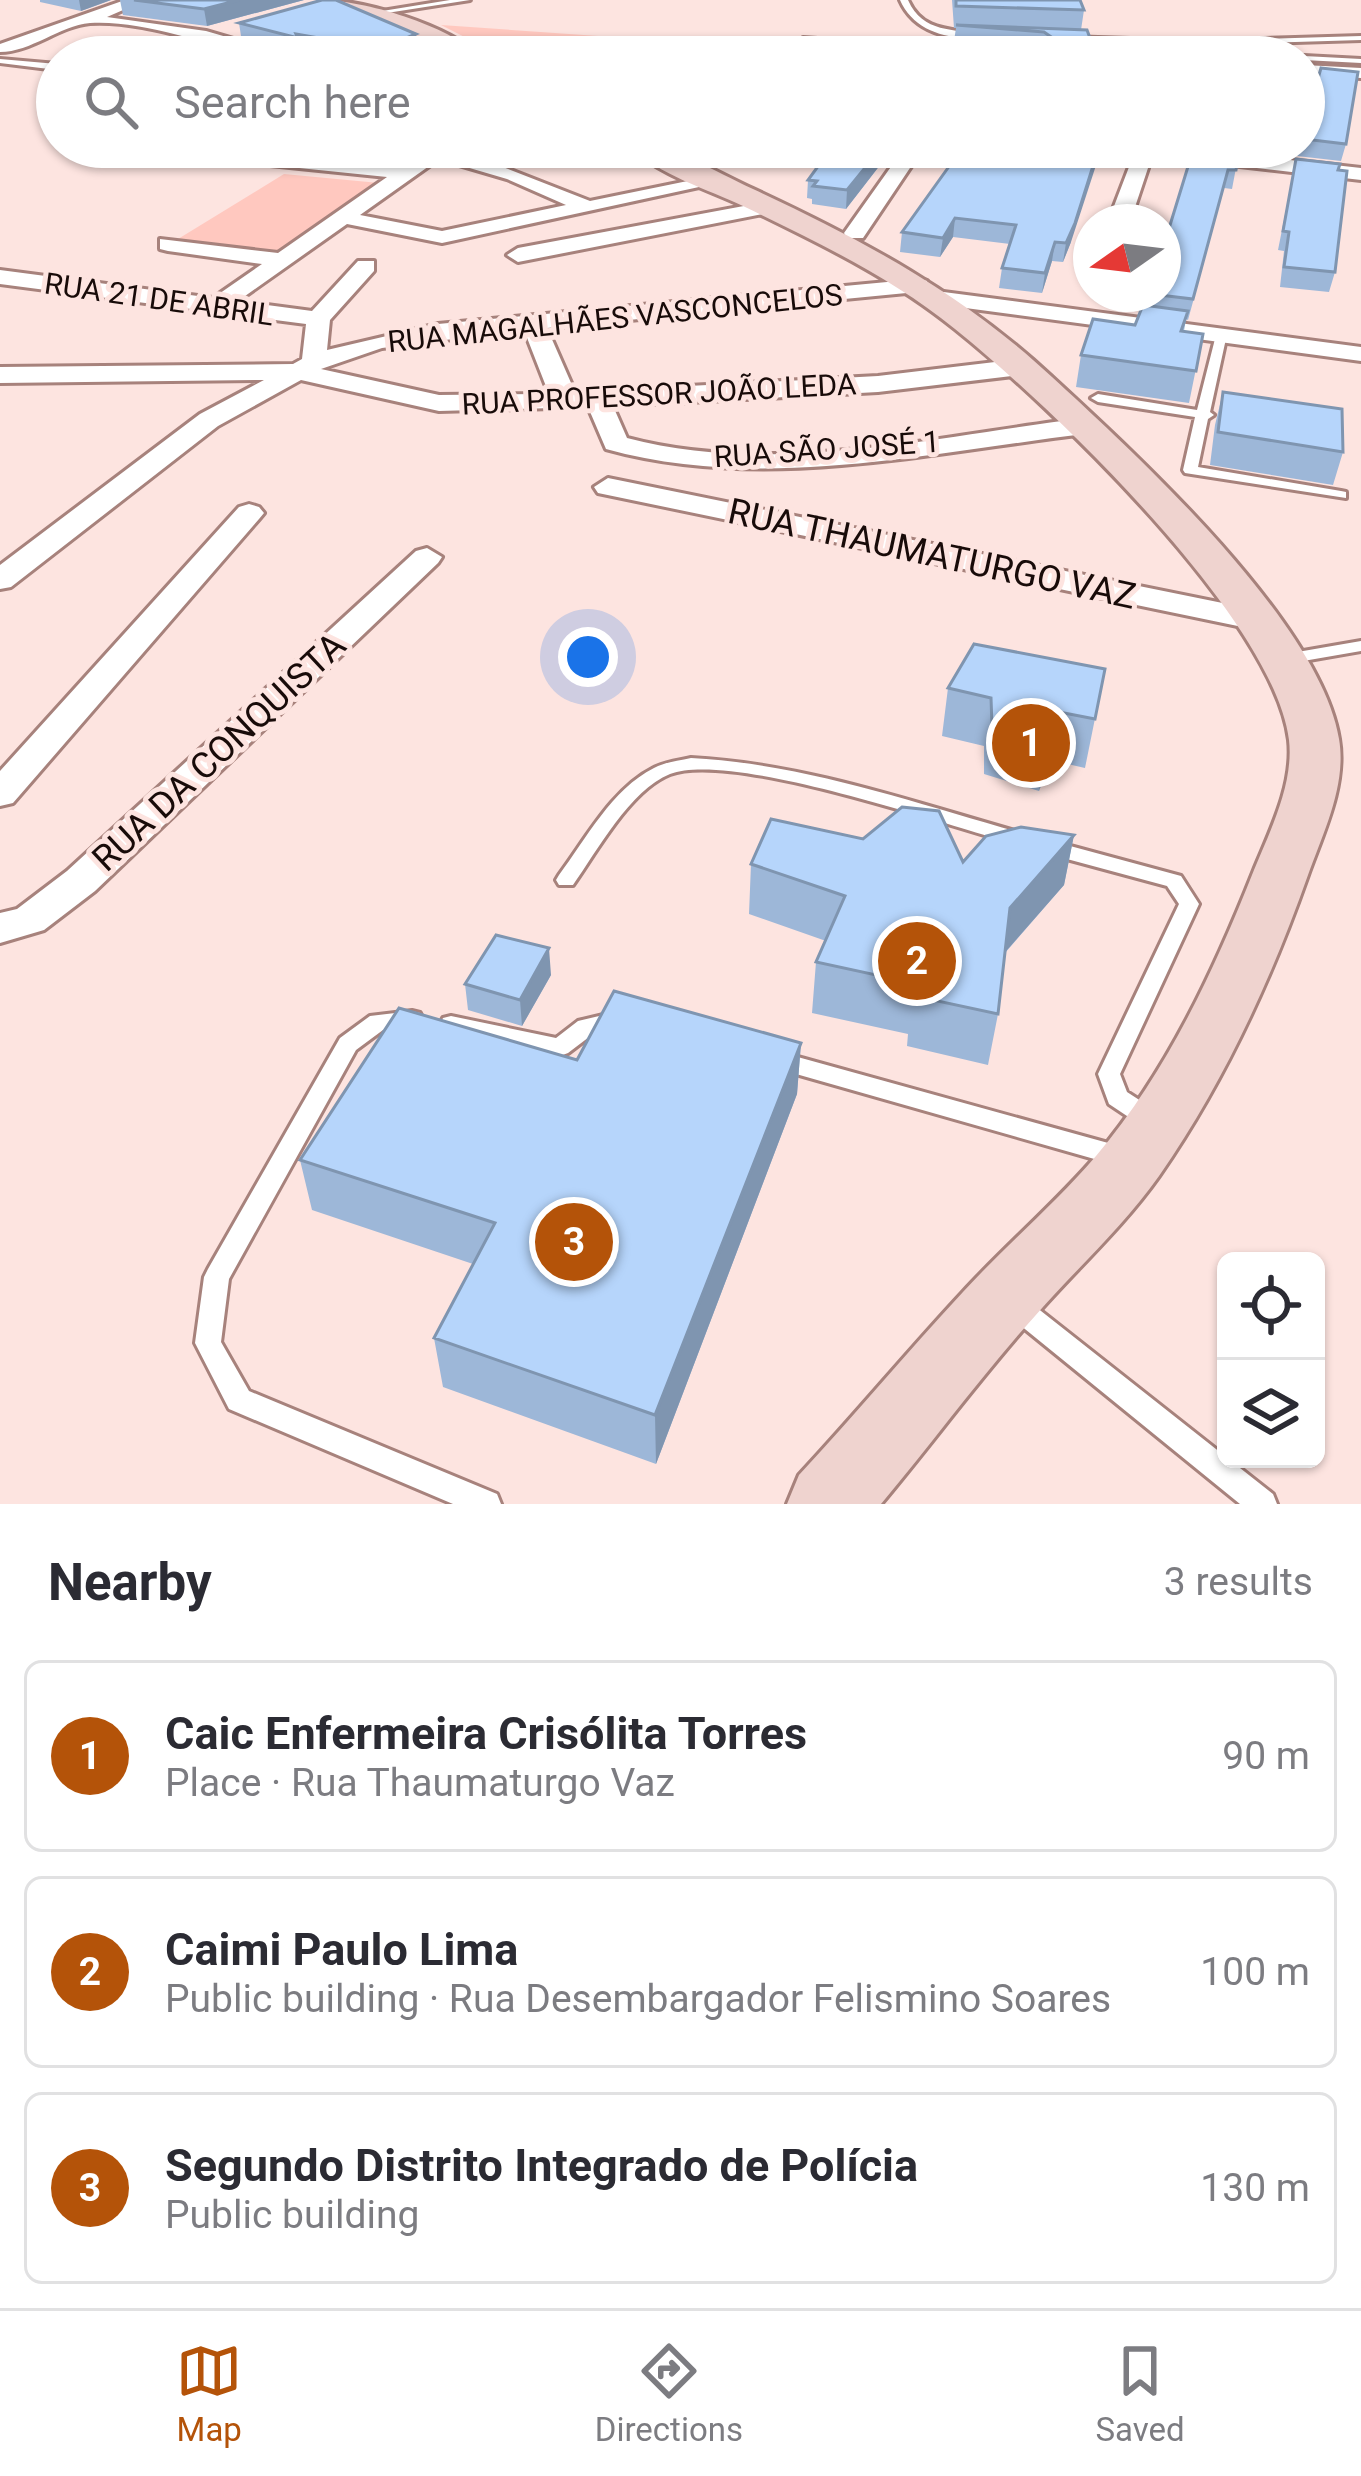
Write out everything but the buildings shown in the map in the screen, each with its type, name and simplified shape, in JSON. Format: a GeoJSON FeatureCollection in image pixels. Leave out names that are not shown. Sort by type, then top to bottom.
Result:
{"type":"FeatureCollection","features":[{"type":"Feature","properties":{"kind":"street"},"geometry":{"type":"LineString","coordinates":[[44,36],[139,0]]}},
{"type":"Feature","properties":{"kind":"street"},"geometry":{"type":"LineString","coordinates":[[328,3],[374,13],[425,36]]}},
{"type":"Feature","properties":{"kind":"street"},"geometry":{"type":"LineString","coordinates":[[84,18],[206,36],[250,25]]}},
{"type":"Feature","properties":{"kind":"street"},"geometry":{"type":"LineString","coordinates":[[3,54],[36,39]]}},
{"type":"Feature","properties":{"kind":"street"},"geometry":{"type":"LineString","coordinates":[[1325,71],[1361,74]]}},
{"type":"Feature","properties":{"kind":"street"},"geometry":{"type":"LineString","coordinates":[[357,168],[405,173]]}},
{"type":"Feature","properties":{"kind":"street"},"geometry":{"type":"LineString","coordinates":[[214,308],[412,168]]}},
{"type":"Feature","properties":{"kind":"street"},"geometry":{"type":"LineString","coordinates":[[493,168],[587,207]]}},
{"type":"Feature","properties":{"kind":"street"},"geometry":{"type":"LineString","coordinates":[[685,168],[928,292],[1022,367],[1091,412],[1271,639],[1304,693],[1315,738],[1312,786],[1250,952],[1144,1142],[828,1504]]}},
{"type":"Feature","properties":{"kind":"street"},"geometry":{"type":"LineString","coordinates":[[855,233],[900,168]]}},
{"type":"Feature","properties":{"kind":"street"},"geometry":{"type":"LineString","coordinates":[[1126,204],[1139,168]]}},
{"type":"Feature","properties":{"kind":"street"},"geometry":{"type":"LineString","coordinates":[[1318,168],[1361,173]]}},
{"type":"Feature","properties":{"kind":"street"},"geometry":{"type":"LineString","coordinates":[[442,237],[712,182]]}},
{"type":"Feature","properties":{"kind":"street"},"geometry":{"type":"LineString","coordinates":[[518,255],[766,208]]}},
{"type":"Feature","properties":{"kind":"street"},"geometry":{"type":"LineString","coordinates":[[341,218],[442,237],[477,256]]}},
{"type":"Feature","properties":{"kind":"street"},"geometry":{"type":"LineString","coordinates":[[168,244],[283,260]]}},
{"type":"Feature","properties":{"kind":"street"},"geometry":{"type":"LineString","coordinates":[[0,580],[209,420],[306,368],[318,319],[367,266]]}},
{"type":"Feature","properties":{"kind":"street","name":"RUA 21 DE ABRIL"},"geometry":{"type":"LineString","coordinates":[[0,277],[318,319]]}},
{"type":"Feature","properties":{"kind":"street","name":"RUA MAGALHÃES VASCONCELOS"},"geometry":{"type":"LineString","coordinates":[[0,375],[306,368],[377,342],[438,331],[928,292],[1073,304]]}},
{"type":"Feature","properties":{"kind":"street","name":"RUA MAGALHÃES VASCONCELOS"},"geometry":{"type":"LineString","coordinates":[[1121,312],[1221,334],[1361,354]]}},
{"type":"Feature","properties":{"kind":"street"},"geometry":{"type":"LineString","coordinates":[[533,324],[566,403]]}},
{"type":"Feature","properties":{"kind":"street","name":"RUA PROFESSOR JOÃO LEDA"},"geometry":{"type":"LineString","coordinates":[[306,368],[439,403],[599,403],[878,384],[1022,367]]}},
{"type":"Feature","properties":{"kind":"street","name":"RUA SÃO JOSÉ 1"},"geometry":{"type":"LineString","coordinates":[[599,403],[616,443],[637,452],[705,458],[809,457],[1091,412]]}},
{"type":"Feature","properties":{"kind":"street","name":"RUA THAUMATURGO VAZ"},"geometry":{"type":"LineString","coordinates":[[608,487],[1271,639]]}},
{"type":"Feature","properties":{"kind":"street"},"geometry":{"type":"LineString","coordinates":[[0,794],[249,513]]}},
{"type":"Feature","properties":{"kind":"street","name":"RUA DA CONQUISTA"},"geometry":{"type":"LineString","coordinates":[[0,928],[30,920],[81,881],[427,557]]}},
{"type":"Feature","properties":{"kind":"lane"},"geometry":{"type":"LineString","coordinates":[[374,13],[466,0]]}},
{"type":"Feature","properties":{"kind":"lane"},"geometry":{"type":"LineString","coordinates":[[904,0],[914,17],[931,30],[995,36]]}},
{"type":"Feature","properties":{"kind":"lane"},"geometry":{"type":"LineString","coordinates":[[1325,39],[1361,38]]}},
{"type":"Feature","properties":{"kind":"lane"},"geometry":{"type":"LineString","coordinates":[[3,54],[36,62]]}},
{"type":"Feature","properties":{"kind":"lane"},"geometry":{"type":"LineString","coordinates":[[1325,59],[1361,61]]}},
{"type":"Feature","properties":{"kind":"lane"},"geometry":{"type":"LineString","coordinates":[[1221,334],[1199,413],[1190,470],[1341,495]]}},
{"type":"Feature","properties":{"kind":"lane"},"geometry":{"type":"LineString","coordinates":[[1091,412],[1222,417]]}},
{"type":"Feature","properties":{"kind":"lane"},"geometry":{"type":"LineString","coordinates":[[1271,639],[1361,646]]}},
{"type":"Feature","properties":{"kind":"lane"},"geometry":{"type":"LineString","coordinates":[[566,880],[631,794],[665,768],[701,760],[773,773],[1174,880],[1189,904],[1108,1083],[1144,1142]]}},
{"type":"Feature","properties":{"kind":"lane"},"geometry":{"type":"LineString","coordinates":[[487,1504],[239,1400],[208,1342],[217,1276],[348,1044],[378,1022],[425,1018],[560,1047],[601,1021],[646,1025]]}},
{"type":"Feature","properties":{"kind":"lane"},"geometry":{"type":"LineString","coordinates":[[759,1055],[1052,1133],[1144,1142]]}},
{"type":"Feature","properties":{"kind":"lane"},"geometry":{"type":"LineString","coordinates":[[1005,1297],[1263,1504]]}},
{"type":"Feature","properties":{"kind":"shaded area"},"geometry":{"type":"Polygon","coordinates":[[[441,25],[598,36],[463,36],[441,25]]]}},
{"type":"Feature","properties":{"kind":"shaded area"},"geometry":{"type":"Polygon","coordinates":[[[284,174],[379,183],[273,255],[178,239],[284,174]]]}},
{"type":"Feature","properties":{"kind":"place","name":"Caic Enfermeira Crisólita Torres"},"geometry":{"type":"Point","coordinates":[1031,743]}},
{"type":"Feature","properties":{"kind":"place","name":"Caimi Paulo Lima"},"geometry":{"type":"Point","coordinates":[917,961]}},
{"type":"Feature","properties":{"kind":"place","name":"Segundo Distrito Integrado de Polícia"},"geometry":{"type":"Point","coordinates":[574,1242]}}]}
